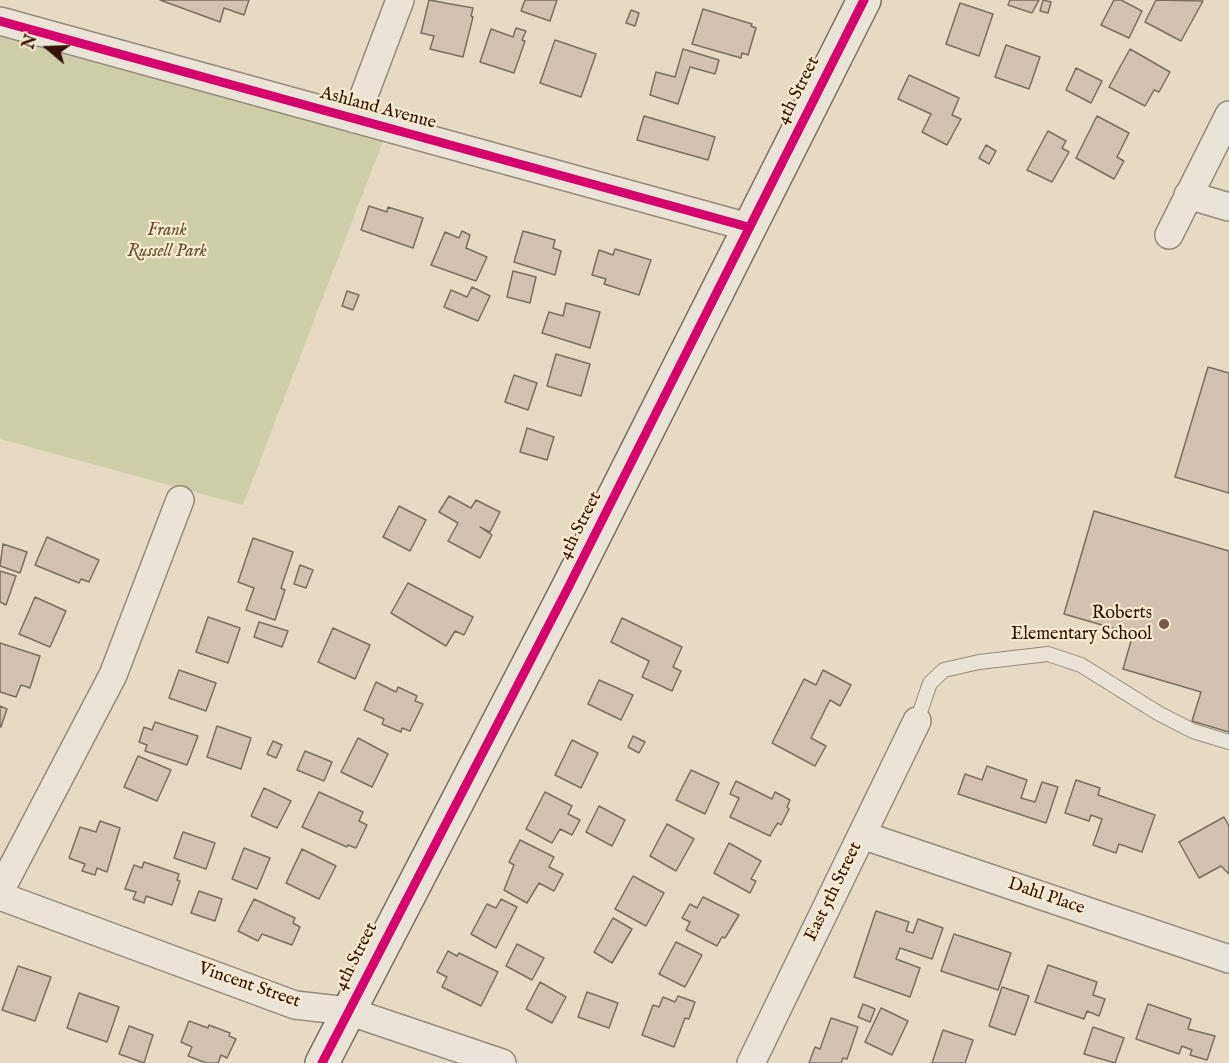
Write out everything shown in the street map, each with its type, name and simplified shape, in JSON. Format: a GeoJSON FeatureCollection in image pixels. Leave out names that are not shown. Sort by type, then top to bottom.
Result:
{"type":"FeatureCollection","features":[{"type":"Feature","properties":{"kind":"street"},"geometry":{"type":"LineString","coordinates":[[355,119],[400,0]]}},
{"type":"Feature","properties":{"kind":"street","name":"4th Street"},"geometry":{"type":"LineString","coordinates":[[322,1063],[569,586],[864,0]]}},
{"type":"Feature","properties":{"kind":"street","name":"Ashland Avenue"},"geometry":{"type":"LineString","coordinates":[[0,21],[748,227]]}},
{"type":"Feature","properties":{"kind":"street"},"geometry":{"type":"LineString","coordinates":[[1169,235],[1229,115]]}},
{"type":"Feature","properties":{"kind":"street"},"geometry":{"type":"LineString","coordinates":[[1188,195],[1229,207]]}},
{"type":"Feature","properties":{"kind":"street"},"geometry":{"type":"LineString","coordinates":[[0,891],[113,675],[180,500]]}},
{"type":"Feature","properties":{"kind":"street","name":"East 5th Street"},"geometry":{"type":"LineString","coordinates":[[751,1063],[917,721]]}},
{"type":"Feature","properties":{"kind":"street","name":"Dahl Place"},"geometry":{"type":"LineString","coordinates":[[862,835],[1229,958]]}},
{"type":"Feature","properties":{"kind":"street","name":"Vincent Street"},"geometry":{"type":"LineString","coordinates":[[0,896],[295,1005],[348,1011],[502,1063]]}},
{"type":"Feature","properties":{"kind":"lane"},"geometry":{"type":"LineString","coordinates":[[917,721],[930,683],[944,670],[979,662],[1048,654],[1082,665],[1158,713],[1193,731],[1229,742]]}},
{"type":"Feature","properties":{"kind":"green space","name":"Frank Russell Park"},"geometry":{"type":"Polygon","coordinates":[[[0,21],[388,128],[243,505],[0,439],[0,21]]]}},
{"type":"Feature","properties":{"kind":"building"},"geometry":{"type":"Polygon","coordinates":[[[160,0],[249,0],[244,15],[224,8],[220,22],[160,0]]]}},
{"type":"Feature","properties":{"kind":"building"},"geometry":{"type":"Polygon","coordinates":[[[429,0],[473,8],[463,57],[430,49],[434,36],[421,33],[429,0]]]}},
{"type":"Feature","properties":{"kind":"building"},"geometry":{"type":"Polygon","coordinates":[[[525,0],[557,0],[550,21],[521,11],[525,0]]]}},
{"type":"Feature","properties":{"kind":"building"},"geometry":{"type":"Polygon","coordinates":[[[1010,0],[1039,0],[1032,13],[1008,5],[1010,0]]]}},
{"type":"Feature","properties":{"kind":"building"},"geometry":{"type":"Polygon","coordinates":[[[1043,0],[1051,2],[1048,13],[1040,11],[1043,0]]]}},
{"type":"Feature","properties":{"kind":"building"},"geometry":{"type":"Polygon","coordinates":[[[1114,0],[1121,0],[1142,11],[1129,38],[1101,25],[1114,0]]]}},
{"type":"Feature","properties":{"kind":"building"},"geometry":{"type":"Polygon","coordinates":[[[1156,0],[1203,1],[1181,41],[1145,22],[1156,0]]]}},
{"type":"Feature","properties":{"kind":"building"},"geometry":{"type":"Polygon","coordinates":[[[960,3],[993,14],[979,56],[946,44],[960,3]]]}},
{"type":"Feature","properties":{"kind":"building"},"geometry":{"type":"Polygon","coordinates":[[[703,9],[752,24],[751,26],[756,28],[748,55],[742,53],[741,58],[692,44],[703,9]]]}},
{"type":"Feature","properties":{"kind":"building"},"geometry":{"type":"Polygon","coordinates":[[[631,10],[639,13],[635,26],[626,23],[631,10]]]}},
{"type":"Feature","properties":{"kind":"building"},"geometry":{"type":"Polygon","coordinates":[[[516,28],[526,31],[514,73],[480,62],[491,29],[513,37],[516,28]]]}},
{"type":"Feature","properties":{"kind":"building"},"geometry":{"type":"Polygon","coordinates":[[[555,40],[596,54],[581,97],[540,83],[555,40]]]}},
{"type":"Feature","properties":{"kind":"building"},"geometry":{"type":"Polygon","coordinates":[[[1006,45],[1040,57],[1029,89],[995,77],[1006,45]]]}},
{"type":"Feature","properties":{"kind":"building"},"geometry":{"type":"Polygon","coordinates":[[[683,49],[719,60],[715,74],[690,67],[678,104],[650,95],[656,72],[675,77],[683,49]]]}},
{"type":"Feature","properties":{"kind":"building"},"geometry":{"type":"Polygon","coordinates":[[[1130,49],[1170,72],[1159,92],[1154,90],[1145,106],[1109,87],[1130,49]]]}},
{"type":"Feature","properties":{"kind":"building"},"geometry":{"type":"Polygon","coordinates":[[[1076,68],[1102,81],[1091,103],[1066,90],[1076,68]]]}},
{"type":"Feature","properties":{"kind":"building"},"geometry":{"type":"Polygon","coordinates":[[[909,75],[959,98],[952,115],[961,119],[947,145],[922,132],[931,114],[898,99],[909,75]]]}},
{"type":"Feature","properties":{"kind":"building"},"geometry":{"type":"Polygon","coordinates":[[[644,116],[715,137],[708,160],[637,140],[644,116]]]}},
{"type":"Feature","properties":{"kind":"building"},"geometry":{"type":"Polygon","coordinates":[[[1097,116],[1129,133],[1117,157],[1124,161],[1114,179],[1076,158],[1097,116]]]}},
{"type":"Feature","properties":{"kind":"building"},"geometry":{"type":"Polygon","coordinates":[[[1048,131],[1066,141],[1062,148],[1069,152],[1052,182],[1027,170],[1048,131]]]}},
{"type":"Feature","properties":{"kind":"building"},"geometry":{"type":"Polygon","coordinates":[[[986,145],[996,151],[989,164],[979,158],[986,145]]]}},
{"type":"Feature","properties":{"kind":"building"},"geometry":{"type":"Polygon","coordinates":[[[369,206],[387,212],[388,207],[423,218],[413,248],[361,230],[369,206]]]}},
{"type":"Feature","properties":{"kind":"building"},"geometry":{"type":"Polygon","coordinates":[[[462,231],[470,235],[466,248],[487,257],[476,281],[431,265],[445,232],[459,238],[462,231]]]}},
{"type":"Feature","properties":{"kind":"building"},"geometry":{"type":"Polygon","coordinates":[[[523,231],[555,240],[553,248],[561,251],[555,275],[514,262],[523,231]]]}},
{"type":"Feature","properties":{"kind":"building"},"geometry":{"type":"Polygon","coordinates":[[[615,249],[651,260],[639,295],[604,284],[606,279],[592,275],[599,250],[613,255],[615,249]]]}},
{"type":"Feature","properties":{"kind":"building"},"geometry":{"type":"Polygon","coordinates":[[[513,271],[536,277],[530,303],[507,297],[513,271]]]}},
{"type":"Feature","properties":{"kind":"building"},"geometry":{"type":"Polygon","coordinates":[[[472,287],[490,296],[478,321],[444,307],[451,290],[467,297],[472,287]]]}},
{"type":"Feature","properties":{"kind":"building"},"geometry":{"type":"Polygon","coordinates":[[[347,291],[359,295],[353,310],[342,306],[347,291]]]}},
{"type":"Feature","properties":{"kind":"building"},"geometry":{"type":"Polygon","coordinates":[[[566,303],[600,312],[590,348],[542,333],[549,312],[563,316],[566,303]]]}},
{"type":"Feature","properties":{"kind":"building"},"geometry":{"type":"Polygon","coordinates":[[[556,354],[590,364],[581,396],[547,386],[556,354]]]}},
{"type":"Feature","properties":{"kind":"building"},"geometry":{"type":"Polygon","coordinates":[[[1208,367],[1229,373],[1229,493],[1175,477],[1208,367]]]}},
{"type":"Feature","properties":{"kind":"building"},"geometry":{"type":"Polygon","coordinates":[[[514,375],[537,383],[528,410],[505,402],[514,375]]]}},
{"type":"Feature","properties":{"kind":"building"},"geometry":{"type":"Polygon","coordinates":[[[527,428],[554,437],[547,460],[520,452],[527,428]]]}},
{"type":"Feature","properties":{"kind":"building"},"geometry":{"type":"Polygon","coordinates":[[[449,496],[471,508],[476,500],[500,512],[490,532],[480,527],[492,535],[480,558],[448,541],[458,523],[439,512],[449,496]]]}},
{"type":"Feature","properties":{"kind":"building"},"geometry":{"type":"Polygon","coordinates":[[[399,506],[426,520],[410,551],[383,537],[399,506]]]}},
{"type":"Feature","properties":{"kind":"building","name":"Roberts Elementary School"},"geometry":{"type":"Polygon","coordinates":[[[1094,511],[1229,551],[1229,732],[1192,721],[1201,692],[1123,669],[1133,634],[1064,614],[1094,511]]]}},
{"type":"Feature","properties":{"kind":"building"},"geometry":{"type":"Polygon","coordinates":[[[47,537],[99,560],[89,582],[81,579],[79,583],[35,565],[47,537]]]}},
{"type":"Feature","properties":{"kind":"building"},"geometry":{"type":"Polygon","coordinates":[[[253,538],[293,552],[281,588],[285,590],[275,620],[246,610],[254,588],[238,582],[253,538]]]}},
{"type":"Feature","properties":{"kind":"building"},"geometry":{"type":"Polygon","coordinates":[[[3,544],[27,552],[20,573],[0,566],[3,544]]]}},
{"type":"Feature","properties":{"kind":"building"},"geometry":{"type":"Polygon","coordinates":[[[300,565],[313,570],[306,588],[294,584],[300,565]]]}},
{"type":"Feature","properties":{"kind":"building"},"geometry":{"type":"Polygon","coordinates":[[[0,571],[16,576],[6,605],[0,602],[0,571]]]}},
{"type":"Feature","properties":{"kind":"building"},"geometry":{"type":"Polygon","coordinates":[[[408,583],[473,617],[464,635],[455,631],[446,646],[391,613],[408,583]]]}},
{"type":"Feature","properties":{"kind":"building"},"geometry":{"type":"Polygon","coordinates":[[[35,597],[66,611],[50,647],[19,634],[35,597]]]}},
{"type":"Feature","properties":{"kind":"building"},"geometry":{"type":"Polygon","coordinates":[[[208,617],[240,628],[228,663],[196,652],[208,617]]]}},
{"type":"Feature","properties":{"kind":"building"},"geometry":{"type":"Polygon","coordinates":[[[622,618],[682,647],[673,667],[681,671],[672,691],[642,677],[649,661],[611,642],[622,618]]]}},
{"type":"Feature","properties":{"kind":"building"},"geometry":{"type":"Polygon","coordinates":[[[259,622],[288,631],[282,647],[254,637],[259,622]]]}},
{"type":"Feature","properties":{"kind":"building"},"geometry":{"type":"Polygon","coordinates":[[[333,628],[370,645],[355,679],[318,662],[333,628]]]}},
{"type":"Feature","properties":{"kind":"building"},"geometry":{"type":"Polygon","coordinates":[[[0,643],[40,656],[30,688],[21,685],[16,697],[0,692],[0,643]]]}},
{"type":"Feature","properties":{"kind":"building"},"geometry":{"type":"Polygon","coordinates":[[[179,670],[216,683],[206,711],[169,698],[179,670]]]}},
{"type":"Feature","properties":{"kind":"building"},"geometry":{"type":"Polygon","coordinates":[[[823,670],[851,685],[840,706],[830,700],[811,738],[826,746],[815,766],[772,743],[804,679],[816,685],[823,670]]]}},
{"type":"Feature","properties":{"kind":"building"},"geometry":{"type":"Polygon","coordinates":[[[599,680],[633,695],[621,720],[588,704],[599,680]]]}},
{"type":"Feature","properties":{"kind":"building"},"geometry":{"type":"Polygon","coordinates":[[[376,682],[396,692],[398,687],[417,696],[415,701],[423,704],[410,731],[402,728],[401,732],[382,724],[384,719],[364,710],[376,682]]]}},
{"type":"Feature","properties":{"kind":"building"},"geometry":{"type":"Polygon","coordinates":[[[0,706],[7,709],[1,727],[0,727],[0,706]]]}},
{"type":"Feature","properties":{"kind":"building"},"geometry":{"type":"Polygon","coordinates":[[[155,722],[198,736],[187,765],[145,751],[147,745],[139,742],[144,727],[152,730],[155,722]]]}},
{"type":"Feature","properties":{"kind":"building"},"geometry":{"type":"Polygon","coordinates":[[[217,726],[251,738],[241,769],[207,757],[217,726]]]}},
{"type":"Feature","properties":{"kind":"building"},"geometry":{"type":"Polygon","coordinates":[[[633,736],[645,742],[639,753],[628,747],[633,736]]]}},
{"type":"Feature","properties":{"kind":"building"},"geometry":{"type":"Polygon","coordinates":[[[358,738],[388,754],[372,787],[341,772],[358,738]]]}},
{"type":"Feature","properties":{"kind":"building"},"geometry":{"type":"Polygon","coordinates":[[[572,740],[598,753],[581,788],[555,775],[572,740]]]}},
{"type":"Feature","properties":{"kind":"building"},"geometry":{"type":"Polygon","coordinates":[[[273,741],[282,745],[276,758],[267,754],[273,741]]]}},
{"type":"Feature","properties":{"kind":"building"},"geometry":{"type":"Polygon","coordinates":[[[305,751],[332,762],[324,781],[297,770],[305,751]]]}},
{"type":"Feature","properties":{"kind":"building"},"geometry":{"type":"Polygon","coordinates":[[[138,756],[171,770],[157,801],[124,787],[138,756]]]}},
{"type":"Feature","properties":{"kind":"building"},"geometry":{"type":"Polygon","coordinates":[[[987,766],[1027,780],[1021,798],[1035,802],[1042,782],[1058,787],[1046,823],[958,794],[965,774],[982,780],[987,766]]]}},
{"type":"Feature","properties":{"kind":"building"},"geometry":{"type":"Polygon","coordinates":[[[691,770],[719,783],[705,814],[676,800],[691,770]]]}},
{"type":"Feature","properties":{"kind":"building"},"geometry":{"type":"Polygon","coordinates":[[[1076,780],[1100,788],[1098,795],[1155,815],[1142,852],[1119,844],[1116,853],[1093,845],[1102,819],[1091,815],[1089,821],[1065,813],[1076,780]]]}},
{"type":"Feature","properties":{"kind":"building"},"geometry":{"type":"Polygon","coordinates":[[[736,781],[772,799],[775,792],[790,800],[787,807],[789,809],[781,825],[778,823],[770,836],[730,817],[739,798],[730,794],[736,781]]]}},
{"type":"Feature","properties":{"kind":"building"},"geometry":{"type":"Polygon","coordinates":[[[264,788],[291,801],[277,828],[251,816],[264,788]]]}},
{"type":"Feature","properties":{"kind":"building"},"geometry":{"type":"Polygon","coordinates":[[[319,792],[363,812],[359,821],[367,825],[356,848],[348,845],[347,847],[302,827],[319,792]]]}},
{"type":"Feature","properties":{"kind":"building"},"geometry":{"type":"Polygon","coordinates":[[[545,792],[572,806],[568,814],[580,820],[572,835],[560,829],[552,843],[526,829],[545,792]]]}},
{"type":"Feature","properties":{"kind":"building"},"geometry":{"type":"Polygon","coordinates":[[[599,806],[625,820],[612,846],[586,832],[599,806]]]}},
{"type":"Feature","properties":{"kind":"building"},"geometry":{"type":"Polygon","coordinates":[[[1224,817],[1229,826],[1229,874],[1221,866],[1199,878],[1179,842],[1224,817]]]}},
{"type":"Feature","properties":{"kind":"building"},"geometry":{"type":"Polygon","coordinates":[[[100,821],[120,828],[107,872],[97,868],[95,875],[82,871],[85,864],[69,858],[80,827],[96,832],[100,821]]]}},
{"type":"Feature","properties":{"kind":"building"},"geometry":{"type":"Polygon","coordinates":[[[667,824],[694,839],[676,871],[650,856],[667,824]]]}},
{"type":"Feature","properties":{"kind":"building"},"geometry":{"type":"Polygon","coordinates":[[[183,832],[215,843],[206,869],[174,858],[183,832]]]}},
{"type":"Feature","properties":{"kind":"building"},"geometry":{"type":"Polygon","coordinates":[[[520,840],[554,857],[549,867],[563,874],[554,891],[539,883],[527,903],[504,890],[514,865],[509,862],[520,840]]]}},
{"type":"Feature","properties":{"kind":"building"},"geometry":{"type":"Polygon","coordinates":[[[729,843],[761,861],[751,879],[756,881],[750,893],[714,873],[729,843]]]}},
{"type":"Feature","properties":{"kind":"building"},"geometry":{"type":"Polygon","coordinates":[[[244,848],[270,858],[257,889],[232,879],[244,848]]]}},
{"type":"Feature","properties":{"kind":"building"},"geometry":{"type":"Polygon","coordinates":[[[302,849],[336,866],[319,899],[286,883],[302,849]]]}},
{"type":"Feature","properties":{"kind":"building"},"geometry":{"type":"Polygon","coordinates":[[[144,862],[179,874],[177,880],[180,881],[172,905],[146,896],[144,903],[133,899],[136,892],[125,889],[134,865],[142,868],[144,862]]]}},
{"type":"Feature","properties":{"kind":"building"},"geometry":{"type":"Polygon","coordinates":[[[633,876],[664,893],[646,926],[615,909],[633,876]]]}},
{"type":"Feature","properties":{"kind":"building"},"geometry":{"type":"Polygon","coordinates":[[[199,891],[222,899],[215,921],[191,913],[199,891]]]}},
{"type":"Feature","properties":{"kind":"building"},"geometry":{"type":"Polygon","coordinates":[[[703,897],[739,915],[725,938],[722,937],[717,946],[686,930],[690,922],[682,918],[690,904],[697,908],[703,897]]]}},
{"type":"Feature","properties":{"kind":"building"},"geometry":{"type":"Polygon","coordinates":[[[254,899],[295,918],[293,923],[300,927],[292,945],[262,934],[258,941],[238,931],[254,899]]]}},
{"type":"Feature","properties":{"kind":"building"},"geometry":{"type":"Polygon","coordinates":[[[501,899],[517,907],[496,948],[471,934],[487,904],[496,908],[501,899]]]}},
{"type":"Feature","properties":{"kind":"building"},"geometry":{"type":"Polygon","coordinates":[[[876,911],[909,922],[906,931],[913,933],[918,919],[943,928],[932,959],[900,948],[896,959],[920,968],[910,997],[854,977],[876,911]]]}},
{"type":"Feature","properties":{"kind":"building"},"geometry":{"type":"Polygon","coordinates":[[[613,918],[632,929],[612,963],[594,952],[613,918]]]}},
{"type":"Feature","properties":{"kind":"building"},"geometry":{"type":"Polygon","coordinates":[[[954,934],[1011,953],[998,990],[941,971],[954,934]]]}},
{"type":"Feature","properties":{"kind":"building"},"geometry":{"type":"Polygon","coordinates":[[[676,942],[702,955],[685,987],[659,974],[676,942]]]}},
{"type":"Feature","properties":{"kind":"building"},"geometry":{"type":"Polygon","coordinates":[[[517,944],[544,958],[532,980],[506,966],[517,944]]]}},
{"type":"Feature","properties":{"kind":"building"},"geometry":{"type":"Polygon","coordinates":[[[448,951],[457,956],[459,953],[498,972],[481,1006],[442,987],[447,977],[437,972],[448,951]]]}},
{"type":"Feature","properties":{"kind":"building"},"geometry":{"type":"Polygon","coordinates":[[[1048,965],[1097,982],[1093,995],[1105,999],[1099,1016],[1087,1011],[1084,1019],[1035,1002],[1048,965]]]}},
{"type":"Feature","properties":{"kind":"building"},"geometry":{"type":"Polygon","coordinates":[[[18,966],[51,977],[35,1021],[2,1010],[18,966]]]}},
{"type":"Feature","properties":{"kind":"building"},"geometry":{"type":"Polygon","coordinates":[[[540,982],[566,997],[552,1023],[526,1009],[540,982]]]}},
{"type":"Feature","properties":{"kind":"building"},"geometry":{"type":"Polygon","coordinates":[[[1002,987],[1029,996],[1015,1035],[989,1026],[1002,987]]]}},
{"type":"Feature","properties":{"kind":"building"},"geometry":{"type":"Polygon","coordinates":[[[587,992],[618,1003],[609,1028],[578,1017],[587,992]]]}},
{"type":"Feature","properties":{"kind":"building"},"geometry":{"type":"Polygon","coordinates":[[[79,993],[119,1007],[107,1042],[67,1028],[79,993]]]}},
{"type":"Feature","properties":{"kind":"building"},"geometry":{"type":"Polygon","coordinates":[[[678,996],[695,1002],[689,1019],[685,1018],[674,1047],[642,1035],[653,1005],[659,1007],[663,997],[675,1002],[678,996]]]}},
{"type":"Feature","properties":{"kind":"building"},"geometry":{"type":"Polygon","coordinates":[[[863,1004],[875,1009],[870,1022],[858,1017],[863,1004]]]}},
{"type":"Feature","properties":{"kind":"building"},"geometry":{"type":"Polygon","coordinates":[[[1148,1004],[1191,1019],[1188,1029],[1215,1036],[1207,1060],[1190,1055],[1192,1050],[1182,1046],[1179,1054],[1136,1039],[1148,1004]]]}},
{"type":"Feature","properties":{"kind":"building"},"geometry":{"type":"Polygon","coordinates":[[[881,1008],[908,1021],[892,1055],[865,1042],[881,1008]]]}},
{"type":"Feature","properties":{"kind":"building"},"geometry":{"type":"Polygon","coordinates":[[[831,1018],[858,1027],[847,1059],[843,1058],[841,1063],[809,1063],[815,1047],[820,1049],[831,1018]]]}},
{"type":"Feature","properties":{"kind":"building"},"geometry":{"type":"Polygon","coordinates":[[[189,1021],[230,1033],[229,1036],[236,1039],[227,1058],[221,1055],[218,1063],[206,1063],[188,1056],[192,1047],[181,1042],[189,1021]]]}},
{"type":"Feature","properties":{"kind":"building"},"geometry":{"type":"Polygon","coordinates":[[[129,1026],[153,1035],[144,1063],[119,1054],[129,1026]]]}},
{"type":"Feature","properties":{"kind":"building"},"geometry":{"type":"Polygon","coordinates":[[[1093,1027],[1124,1038],[1115,1063],[1084,1054],[1093,1027]]]}},
{"type":"Feature","properties":{"kind":"building"},"geometry":{"type":"Polygon","coordinates":[[[943,1030],[973,1040],[965,1063],[932,1063],[943,1030]]]}},
{"type":"Feature","properties":{"kind":"cycle path"},"geometry":{"type":"LineString","coordinates":[[322,1063],[569,586],[864,0]]}},
{"type":"Feature","properties":{"kind":"cycle path"},"geometry":{"type":"LineString","coordinates":[[0,21],[748,227]]}},
{"type":"Feature","properties":{"kind":"place","name":"Roberts Elementary School"},"geometry":{"type":"Point","coordinates":[1164,624]}}]}
